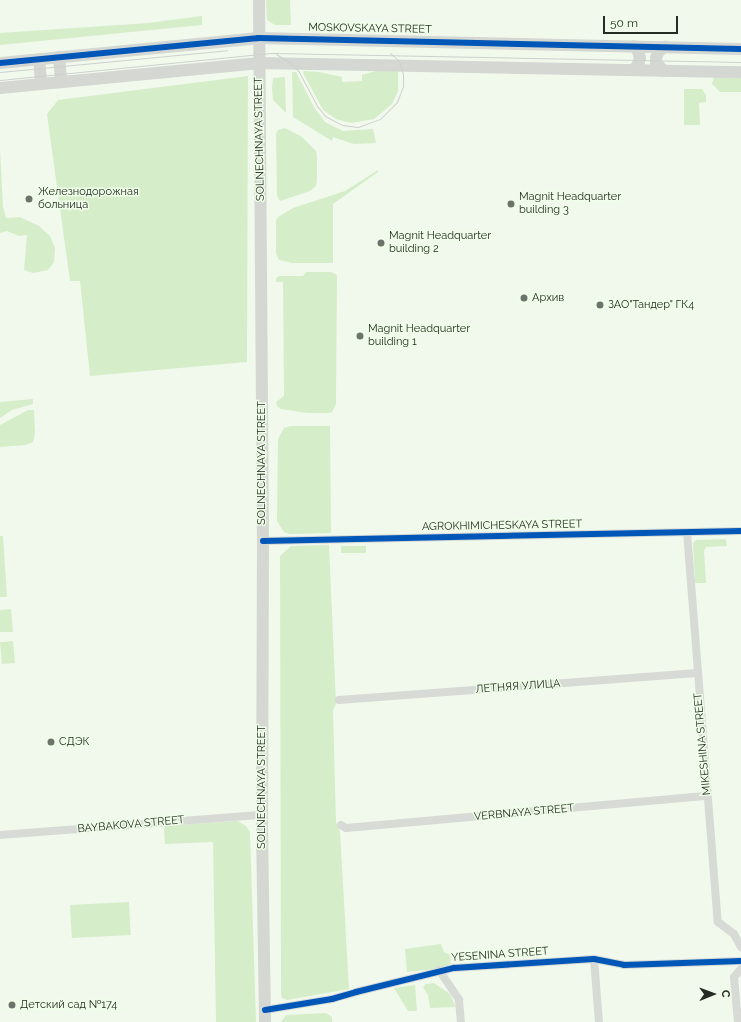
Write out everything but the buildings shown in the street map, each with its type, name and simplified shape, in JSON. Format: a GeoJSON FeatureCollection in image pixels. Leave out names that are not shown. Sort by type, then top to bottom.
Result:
{"type":"FeatureCollection","features":[{"type":"Feature","properties":{"kind":"street","name":"SOLNECHNAYA STREET"},"geometry":{"type":"LineString","coordinates":[[259,0],[258,38],[263,541],[262,815],[265,1016]]}},
{"type":"Feature","properties":{"kind":"street","name":"MOSKOVSKAYA STREET"},"geometry":{"type":"LineString","coordinates":[[0,63],[258,38],[741,48]]}},
{"type":"Feature","properties":{"kind":"street"},"geometry":{"type":"LineString","coordinates":[[633,70],[638,66],[640,58],[638,51],[634,46]]}},
{"type":"Feature","properties":{"kind":"street"},"geometry":{"type":"LineString","coordinates":[[664,71],[656,63],[656,58],[658,52],[665,47]]}},
{"type":"Feature","properties":{"kind":"street"},"geometry":{"type":"LineString","coordinates":[[59,57],[61,82]]}},
{"type":"Feature","properties":{"kind":"street"},"geometry":{"type":"LineString","coordinates":[[39,59],[41,84]]}},
{"type":"Feature","properties":{"kind":"street"},"geometry":{"type":"LineString","coordinates":[[0,88],[259,63],[741,72]]}},
{"type":"Feature","properties":{"kind":"street","name":"AGROKHIMICHESKAYA STREET"},"geometry":{"type":"LineString","coordinates":[[263,541],[741,531]]}},
{"type":"Feature","properties":{"kind":"street","name":"MIKESHINA STREET"},"geometry":{"type":"LineString","coordinates":[[687,532],[697,673],[718,922],[734,934],[741,946]]}},
{"type":"Feature","properties":{"kind":"street","name":"ЛЕТНЯЯ УЛИЦА"},"geometry":{"type":"LineString","coordinates":[[339,700],[697,673]]}},
{"type":"Feature","properties":{"kind":"street","name":"VERBNAYA STREET"},"geometry":{"type":"LineString","coordinates":[[341,825],[346,828],[708,796]]}},
{"type":"Feature","properties":{"kind":"street","name":"BAYBAKOVA STREET"},"geometry":{"type":"LineString","coordinates":[[0,835],[262,815]]}},
{"type":"Feature","properties":{"kind":"street"},"geometry":{"type":"LineString","coordinates":[[594,959],[599,1022]]}},
{"type":"Feature","properties":{"kind":"street","name":"YESENINA STREET"},"geometry":{"type":"LineString","coordinates":[[265,1016],[439,970],[468,966],[594,959],[624,966],[741,961]]}},
{"type":"Feature","properties":{"kind":"street"},"geometry":{"type":"LineString","coordinates":[[738,1022],[734,978],[741,969]]}},
{"type":"Feature","properties":{"kind":"street"},"geometry":{"type":"LineString","coordinates":[[439,970],[459,1000],[461,1022]]}},
{"type":"Feature","properties":{"kind":"green space"},"geometry":{"type":"Polygon","coordinates":[[[266,0],[290,0],[291,25],[275,25],[267,20],[266,0]]]}},
{"type":"Feature","properties":{"kind":"green space"},"geometry":{"type":"Polygon","coordinates":[[[202,16],[202,25],[0,45],[0,33],[148,23],[202,16]]]}},
{"type":"Feature","properties":{"kind":"green space"},"geometry":{"type":"Polygon","coordinates":[[[383,69],[398,71],[398,91],[392,104],[374,119],[351,123],[336,119],[323,110],[303,73],[304,71],[319,72],[342,77],[342,82],[362,81],[362,75],[383,69]]]}},
{"type":"Feature","properties":{"kind":"green space"},"geometry":{"type":"Polygon","coordinates":[[[292,72],[296,72],[314,107],[325,122],[343,131],[373,129],[376,143],[354,144],[333,137],[332,141],[293,117],[292,72]]]}},
{"type":"Feature","properties":{"kind":"green space"},"geometry":{"type":"Polygon","coordinates":[[[248,76],[247,362],[90,376],[80,281],[70,281],[47,114],[58,100],[248,76]]]}},
{"type":"Feature","properties":{"kind":"green space"},"geometry":{"type":"Polygon","coordinates":[[[285,77],[286,113],[273,100],[272,88],[273,78],[285,77]]]}},
{"type":"Feature","properties":{"kind":"green space"},"geometry":{"type":"Polygon","coordinates":[[[714,77],[741,77],[741,92],[720,92],[712,84],[714,77]]]}},
{"type":"Feature","properties":{"kind":"green space"},"geometry":{"type":"Polygon","coordinates":[[[684,89],[702,89],[706,95],[706,102],[699,103],[700,125],[684,125],[684,89]]]}},
{"type":"Feature","properties":{"kind":"green space"},"geometry":{"type":"Polygon","coordinates":[[[285,128],[302,137],[316,151],[317,180],[316,186],[310,191],[280,201],[277,196],[276,134],[278,130],[285,128]]]}},
{"type":"Feature","properties":{"kind":"green space"},"geometry":{"type":"Polygon","coordinates":[[[0,148],[3,207],[6,218],[20,217],[39,226],[50,236],[55,248],[54,262],[48,270],[33,273],[24,270],[27,235],[19,236],[7,231],[0,233],[0,148]]]}},
{"type":"Feature","properties":{"kind":"green space"},"geometry":{"type":"Polygon","coordinates":[[[378,170],[378,172],[333,204],[333,263],[292,263],[279,260],[276,253],[276,221],[278,217],[293,208],[345,191],[378,170]]]}},
{"type":"Feature","properties":{"kind":"green space"},"geometry":{"type":"Polygon","coordinates":[[[306,272],[331,272],[337,275],[336,404],[332,412],[328,413],[307,413],[281,409],[277,406],[276,402],[284,396],[283,282],[276,282],[276,278],[279,276],[303,276],[306,272]]]}},
{"type":"Feature","properties":{"kind":"green space"},"geometry":{"type":"Polygon","coordinates":[[[33,399],[33,404],[12,410],[0,418],[0,402],[33,399]]]}},
{"type":"Feature","properties":{"kind":"green space"},"geometry":{"type":"Polygon","coordinates":[[[28,410],[34,410],[35,433],[33,442],[26,445],[0,447],[0,425],[28,410]]]}},
{"type":"Feature","properties":{"kind":"green space"},"geometry":{"type":"Polygon","coordinates":[[[291,426],[330,426],[331,533],[290,534],[284,532],[277,521],[278,439],[284,428],[291,426]]]}},
{"type":"Feature","properties":{"kind":"green space"},"geometry":{"type":"Polygon","coordinates":[[[0,536],[3,536],[7,597],[0,597],[0,536]]]}},
{"type":"Feature","properties":{"kind":"green space"},"geometry":{"type":"Polygon","coordinates":[[[726,539],[727,546],[706,547],[704,551],[706,583],[695,583],[693,543],[696,540],[726,539]]]}},
{"type":"Feature","properties":{"kind":"green space"},"geometry":{"type":"Polygon","coordinates":[[[329,545],[336,704],[333,710],[336,822],[340,831],[349,989],[287,1000],[282,998],[281,995],[280,556],[291,546],[329,545]]]}},
{"type":"Feature","properties":{"kind":"green space"},"geometry":{"type":"Polygon","coordinates":[[[341,546],[366,546],[366,553],[341,553],[341,546]]]}},
{"type":"Feature","properties":{"kind":"green space"},"geometry":{"type":"Polygon","coordinates":[[[11,609],[13,632],[0,632],[0,610],[11,609]]]}},
{"type":"Feature","properties":{"kind":"green space"},"geometry":{"type":"Polygon","coordinates":[[[13,641],[15,663],[2,664],[0,642],[13,641]]]}},
{"type":"Feature","properties":{"kind":"green space"},"geometry":{"type":"Polygon","coordinates":[[[238,821],[246,826],[250,832],[256,1022],[216,1022],[213,842],[165,844],[164,826],[238,821]]]}},
{"type":"Feature","properties":{"kind":"green space"},"geometry":{"type":"Polygon","coordinates":[[[129,902],[131,935],[72,938],[70,905],[129,902]]]}},
{"type":"Feature","properties":{"kind":"green space"},"geometry":{"type":"Polygon","coordinates":[[[441,944],[444,952],[450,955],[451,963],[446,968],[407,972],[405,949],[441,944]]]}},
{"type":"Feature","properties":{"kind":"green space"},"geometry":{"type":"Polygon","coordinates":[[[434,983],[450,994],[456,1007],[430,1008],[428,995],[423,987],[426,984],[434,983]]]}},
{"type":"Feature","properties":{"kind":"green space"},"geometry":{"type":"Polygon","coordinates":[[[415,985],[417,1011],[408,1011],[394,988],[415,985]]]}},
{"type":"Feature","properties":{"kind":"green space"},"geometry":{"type":"Polygon","coordinates":[[[326,1013],[332,1017],[332,1022],[281,1022],[286,1015],[326,1013]]]}},
{"type":"Feature","properties":{"kind":"tram line"},"geometry":{"type":"LineString","coordinates":[[0,72],[227,50]]}},
{"type":"Feature","properties":{"kind":"tram line"},"geometry":{"type":"LineString","coordinates":[[0,80],[272,53],[741,62]]}},
{"type":"Feature","properties":{"kind":"tram line"},"geometry":{"type":"LineString","coordinates":[[276,54],[291,63],[299,72],[318,107],[325,116],[342,125],[358,127],[380,119],[397,102],[403,86],[403,74],[399,61],[390,53]]}},
{"type":"Feature","properties":{"kind":"cycle path"},"geometry":{"type":"LineString","coordinates":[[0,63],[258,38],[741,49]]}},
{"type":"Feature","properties":{"kind":"cycle path"},"geometry":{"type":"LineString","coordinates":[[263,541],[741,531]]}},
{"type":"Feature","properties":{"kind":"cycle path"},"geometry":{"type":"LineString","coordinates":[[265,1010],[332,999],[454,968],[594,959],[624,965],[741,961]]}},
{"type":"Feature","properties":{"kind":"place","name":"Железнодорожная больница"},"geometry":{"type":"Point","coordinates":[29,199]}},
{"type":"Feature","properties":{"kind":"place","name":"Magnit Headquarter building 3"},"geometry":{"type":"Point","coordinates":[511,204]}},
{"type":"Feature","properties":{"kind":"place","name":"Magnit Headquarter building 2"},"geometry":{"type":"Point","coordinates":[381,243]}},
{"type":"Feature","properties":{"kind":"place","name":"Архив"},"geometry":{"type":"Point","coordinates":[524,298]}},
{"type":"Feature","properties":{"kind":"place","name":"ЗАО\"Тандер\" ГК4"},"geometry":{"type":"Point","coordinates":[600,305]}},
{"type":"Feature","properties":{"kind":"place","name":"Magnit Headquarter building 1"},"geometry":{"type":"Point","coordinates":[360,336]}},
{"type":"Feature","properties":{"kind":"place","name":"СДЭК"},"geometry":{"type":"Point","coordinates":[51,742]}},
{"type":"Feature","properties":{"kind":"place","name":"Детский сад №174"},"geometry":{"type":"Point","coordinates":[12,1005]}}]}
